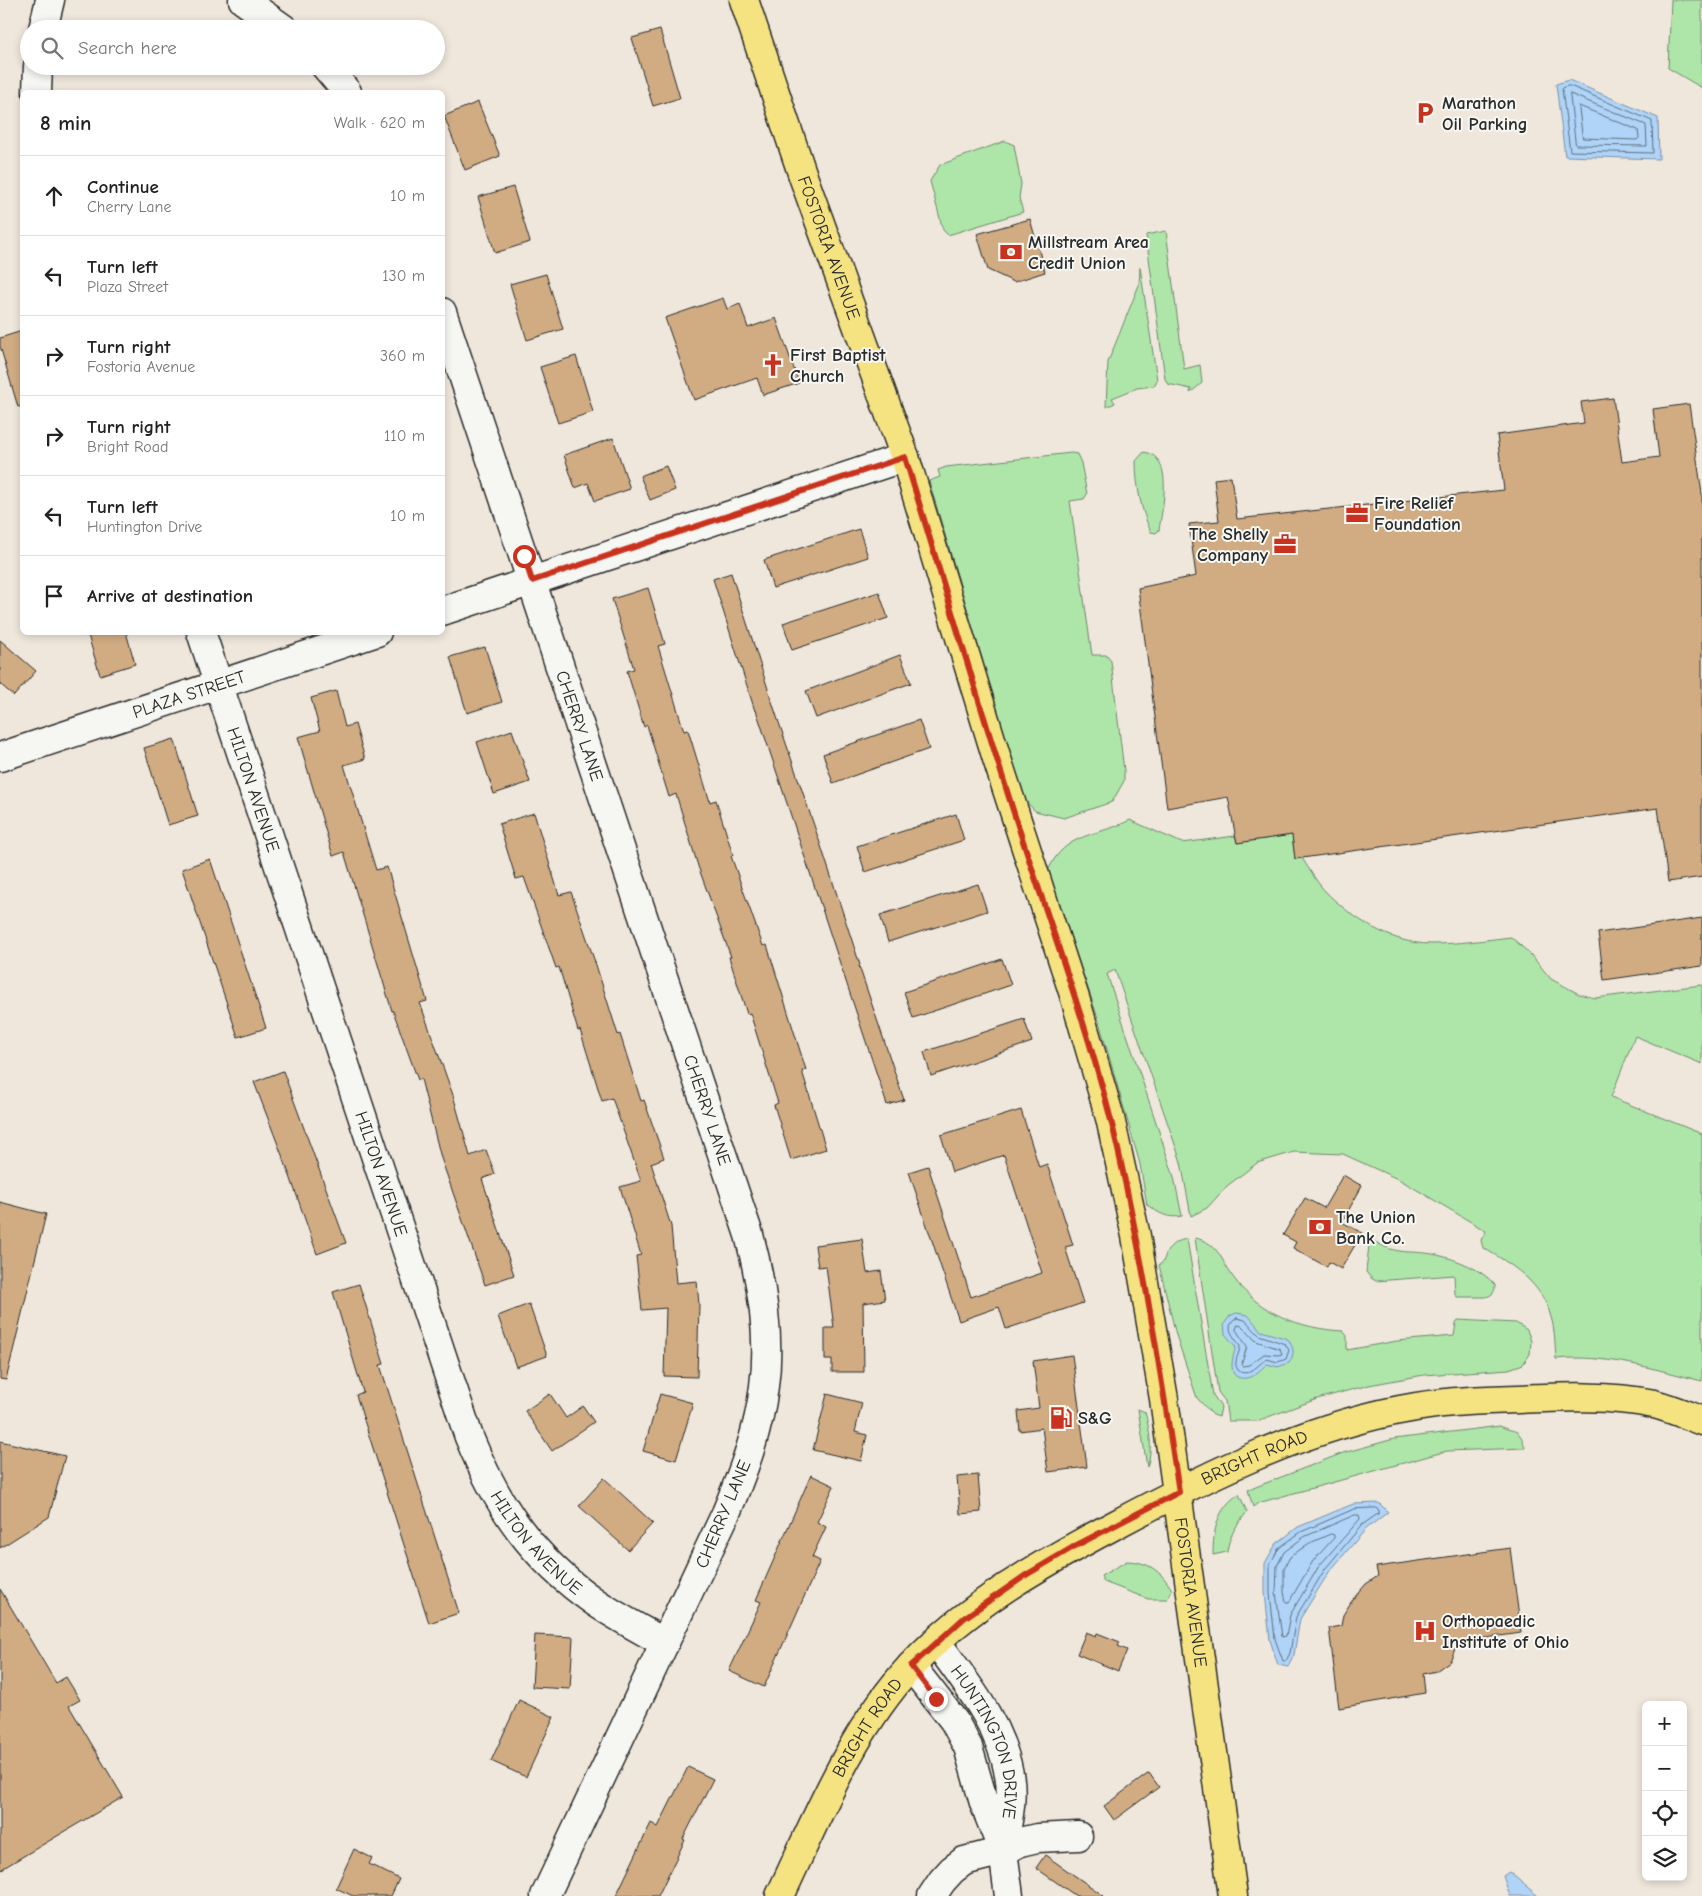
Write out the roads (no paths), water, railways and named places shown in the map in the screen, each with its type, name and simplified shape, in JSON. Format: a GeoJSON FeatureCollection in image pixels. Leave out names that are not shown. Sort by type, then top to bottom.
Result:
{"type":"FeatureCollection","features":[{"type":"Feature","properties":{"kind":"main road","name":"FOSTORIA AVENUE"},"geometry":{"type":"LineString","coordinates":[[744,0],[804,179],[905,457],[997,759],[1072,988],[1110,1118],[1136,1236],[1179,1492],[1233,1896]]}},
{"type":"Feature","properties":{"kind":"main road","name":"BRIGHT ROAD"},"geometry":{"type":"LineString","coordinates":[[780,1896],[836,1777],[860,1735],[894,1686],[911,1666],[936,1641],[964,1618],[1036,1568],[1179,1492],[1247,1459],[1330,1427],[1416,1407],[1460,1401],[1523,1398],[1619,1399],[1656,1405],[1702,1421]]}},
{"type":"Feature","properties":{"kind":"street"},"geometry":{"type":"LineString","coordinates":[[45,20],[50,0]]}},
{"type":"Feature","properties":{"kind":"street"},"geometry":{"type":"LineString","coordinates":[[243,0],[271,20]]}},
{"type":"Feature","properties":{"kind":"street"},"geometry":{"type":"LineString","coordinates":[[37,90],[38,75]]}},
{"type":"Feature","properties":{"kind":"street"},"geometry":{"type":"LineString","coordinates":[[333,75],[345,90]]}},
{"type":"Feature","properties":{"kind":"street","name":"CHERRY LANE"},"geometry":{"type":"LineString","coordinates":[[445,321],[750,1235],[762,1294],[765,1324],[765,1384],[752,1443],[743,1472],[726,1513],[545,1896]]}},
{"type":"Feature","properties":{"kind":"street"},"geometry":{"type":"LineString","coordinates":[[445,610],[905,457]]}},
{"type":"Feature","properties":{"kind":"street","name":"HILTON AVENUE"},"geometry":{"type":"LineString","coordinates":[[202,635],[466,1428],[480,1465],[510,1518],[549,1565],[596,1603],[665,1643]]}},
{"type":"Feature","properties":{"kind":"street","name":"PLAZA STREET"},"geometry":{"type":"LineString","coordinates":[[0,757],[367,635]]}},
{"type":"Feature","properties":{"kind":"street","name":"HUNTINGTON DRIVE"},"geometry":{"type":"LineString","coordinates":[[936,1641],[982,1706],[1002,1746],[1010,1775],[1010,1804],[1003,1851]]}},
{"type":"Feature","properties":{"kind":"street","name":"HUNTINGTON DRIVE"},"geometry":{"type":"LineString","coordinates":[[911,1666],[954,1721],[968,1747],[984,1803],[1003,1851],[1010,1896]]}},
{"type":"Feature","properties":{"kind":"street"},"geometry":{"type":"LineString","coordinates":[[932,1896],[942,1880],[964,1861],[1003,1851],[1020,1842],[1037,1838],[1078,1836]]}},
{"type":"Feature","properties":{"kind":"water"},"geometry":{"type":"Polygon","coordinates":[[[1569,80],[1658,118],[1659,159],[1565,156],[1556,84],[1569,80]]]}},
{"type":"Feature","properties":{"kind":"water"},"geometry":{"type":"Polygon","coordinates":[[[1236,1313],[1248,1315],[1261,1331],[1288,1339],[1293,1351],[1289,1363],[1278,1367],[1267,1364],[1247,1378],[1236,1376],[1233,1372],[1232,1362],[1236,1347],[1225,1334],[1224,1324],[1230,1316],[1236,1313]]]}},
{"type":"Feature","properties":{"kind":"water"},"geometry":{"type":"Polygon","coordinates":[[[1379,1503],[1388,1512],[1366,1529],[1329,1572],[1300,1619],[1294,1655],[1288,1667],[1278,1665],[1270,1640],[1265,1593],[1265,1563],[1276,1544],[1298,1527],[1353,1504],[1379,1503]]]}},
{"type":"Feature","properties":{"kind":"water"},"geometry":{"type":"Polygon","coordinates":[[[1509,1872],[1538,1896],[1510,1896],[1503,1876],[1509,1872]]]}},
{"type":"Feature","properties":{"kind":"place","name":"Marathon Oil Parking"},"geometry":{"type":"Point","coordinates":[1425,113]}},
{"type":"Feature","properties":{"kind":"place","name":"Millstream Area Credit Union"},"geometry":{"type":"Point","coordinates":[1011,252]}},
{"type":"Feature","properties":{"kind":"place","name":"First Baptist Church"},"geometry":{"type":"Point","coordinates":[773,365]}},
{"type":"Feature","properties":{"kind":"place","name":"Fire Relief Foundation"},"geometry":{"type":"Point","coordinates":[1357,513]}},
{"type":"Feature","properties":{"kind":"place","name":"The Shelly Company"},"geometry":{"type":"Point","coordinates":[1285,544]}},
{"type":"Feature","properties":{"kind":"place","name":"The Union Bank Co."},"geometry":{"type":"Point","coordinates":[1320,1227]}},
{"type":"Feature","properties":{"kind":"place","name":"S&G"},"geometry":{"type":"Point","coordinates":[1061,1418]}},
{"type":"Feature","properties":{"kind":"place","name":"Orthopaedic Institute of Ohio"},"geometry":{"type":"Point","coordinates":[1425,1631]}}]}
